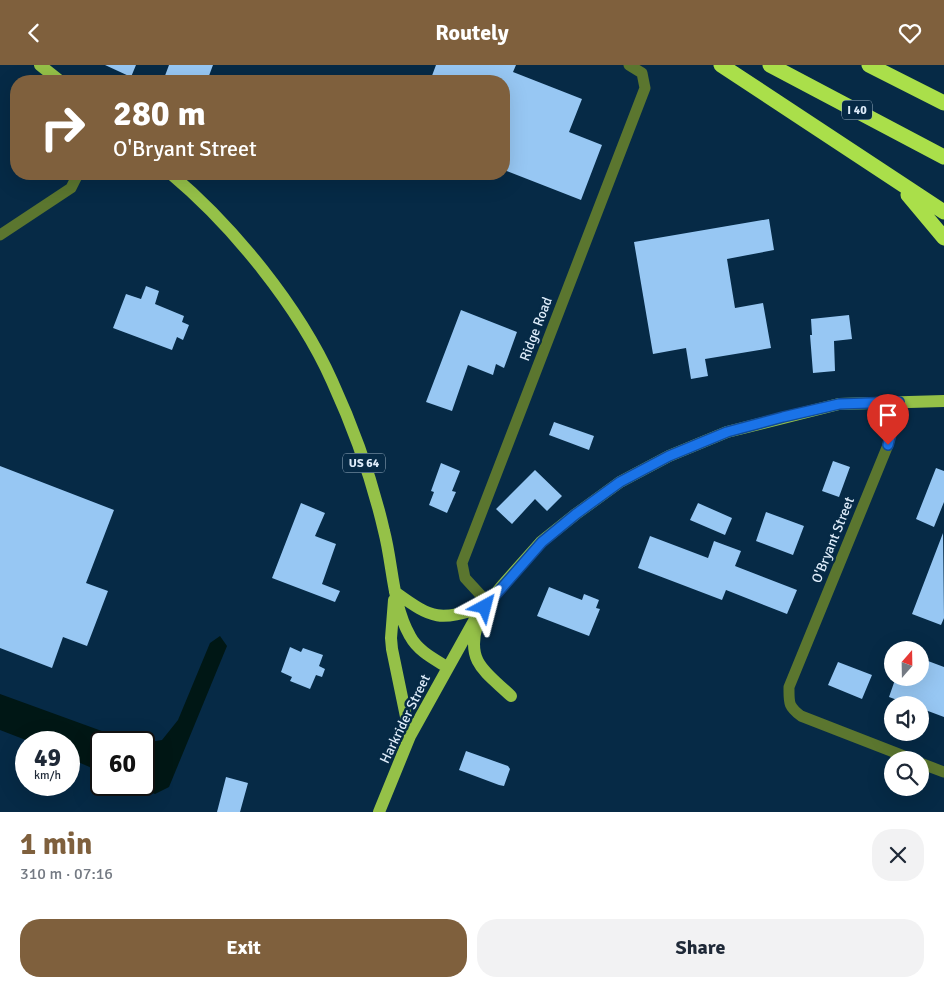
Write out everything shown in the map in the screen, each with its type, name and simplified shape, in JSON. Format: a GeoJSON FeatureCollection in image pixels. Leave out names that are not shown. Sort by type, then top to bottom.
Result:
{"type":"FeatureCollection","features":[{"type":"Feature","properties":{"kind":"highway"},"geometry":{"type":"LineString","coordinates":[[721,65],[944,212]]}},
{"type":"Feature","properties":{"kind":"highway","name":"I 40"},"geometry":{"type":"LineString","coordinates":[[770,65],[944,157]]}},
{"type":"Feature","properties":{"kind":"highway"},"geometry":{"type":"LineString","coordinates":[[869,65],[944,103]]}},
{"type":"Feature","properties":{"kind":"highway"},"geometry":{"type":"LineString","coordinates":[[896,181],[944,238]]}},
{"type":"Feature","properties":{"kind":"main road"},"geometry":{"type":"LineString","coordinates":[[40,65],[52,75]]}},
{"type":"Feature","properties":{"kind":"main road","name":"US 64"},"geometry":{"type":"LineString","coordinates":[[177,180],[226,227],[271,280],[312,342],[332,381],[359,447],[385,533],[395,592],[410,638],[420,649],[447,667]]}},
{"type":"Feature","properties":{"kind":"main road"},"geometry":{"type":"LineString","coordinates":[[511,696],[481,667],[474,653],[475,632],[487,605],[501,587],[549,536],[620,482],[669,456],[727,432],[788,416],[839,404],[944,401]]}},
{"type":"Feature","properties":{"kind":"main road"},"geometry":{"type":"LineString","coordinates":[[395,592],[427,613],[441,617],[455,615],[487,605]]}},
{"type":"Feature","properties":{"kind":"main road","name":"US 64"},"geometry":{"type":"LineString","coordinates":[[395,592],[391,638],[392,649],[410,736]]}},
{"type":"Feature","properties":{"kind":"main road","name":"Harkrider Street"},"geometry":{"type":"LineString","coordinates":[[379,812],[410,736],[474,621],[487,605]]}},
{"type":"Feature","properties":{"kind":"street","name":"Ridge Road"},"geometry":{"type":"LineString","coordinates":[[487,605],[465,578],[462,563],[645,88],[642,73],[629,65]]}},
{"type":"Feature","properties":{"kind":"street"},"geometry":{"type":"LineString","coordinates":[[0,235],[71,188],[75,180]]}},
{"type":"Feature","properties":{"kind":"street","name":"O'Bryant Street"},"geometry":{"type":"LineString","coordinates":[[891,751],[802,716],[792,709],[789,701],[789,687],[888,445],[899,402]]}},
{"type":"Feature","properties":{"kind":"street"},"geometry":{"type":"LineString","coordinates":[[929,766],[944,772]]}},
{"type":"Feature","properties":{"kind":"shaded area"},"geometry":{"type":"Polygon","coordinates":[[[220,636],[227,646],[169,787],[155,794],[155,741],[162,740],[178,720],[210,643],[220,636]]]}},
{"type":"Feature","properties":{"kind":"shaded area"},"geometry":{"type":"Polygon","coordinates":[[[0,694],[102,731],[90,731],[90,767],[80,763],[80,731],[15,731],[15,736],[0,730],[0,694]]]}},
{"type":"Feature","properties":{"kind":"building"},"geometry":{"type":"Polygon","coordinates":[[[105,65],[136,65],[132,75],[127,75],[105,65]]]}},
{"type":"Feature","properties":{"kind":"building"},"geometry":{"type":"Polygon","coordinates":[[[169,65],[213,65],[209,75],[165,75],[169,65]]]}},
{"type":"Feature","properties":{"kind":"building"},"geometry":{"type":"Polygon","coordinates":[[[436,65],[516,65],[513,72],[582,99],[569,132],[602,145],[581,200],[510,172],[510,75],[432,75],[436,65]]]}},
{"type":"Feature","properties":{"kind":"building"},"geometry":{"type":"Polygon","coordinates":[[[769,219],[774,250],[727,259],[735,308],[763,303],[771,348],[705,359],[708,376],[691,379],[686,348],[653,354],[634,242],[769,219]]]}},
{"type":"Feature","properties":{"kind":"building"},"geometry":{"type":"Polygon","coordinates":[[[146,286],[159,291],[155,304],[184,316],[182,322],[189,325],[183,340],[177,337],[172,350],[113,328],[126,294],[141,299],[146,286]]]}},
{"type":"Feature","properties":{"kind":"building"},"geometry":{"type":"Polygon","coordinates":[[[461,310],[517,332],[504,368],[496,364],[493,375],[468,365],[452,411],[426,402],[461,310]]]}},
{"type":"Feature","properties":{"kind":"building"},"geometry":{"type":"Polygon","coordinates":[[[849,315],[852,339],[834,341],[835,371],[813,373],[810,335],[812,335],[811,319],[849,315]]]}},
{"type":"Feature","properties":{"kind":"building"},"geometry":{"type":"Polygon","coordinates":[[[554,422],[594,436],[589,450],[549,435],[554,422]]]}},
{"type":"Feature","properties":{"kind":"building"},"geometry":{"type":"Polygon","coordinates":[[[833,461],[850,467],[839,497],[822,491],[833,461]]]}},
{"type":"Feature","properties":{"kind":"building"},"geometry":{"type":"Polygon","coordinates":[[[441,463],[460,471],[452,491],[456,492],[447,513],[429,505],[434,492],[431,491],[441,463]]]}},
{"type":"Feature","properties":{"kind":"building"},"geometry":{"type":"Polygon","coordinates":[[[0,466],[114,510],[86,583],[108,591],[87,646],[63,637],[52,668],[0,648],[0,466]]]}},
{"type":"Feature","properties":{"kind":"building"},"geometry":{"type":"Polygon","coordinates":[[[936,468],[944,471],[944,502],[934,527],[916,519],[936,468]]]}},
{"type":"Feature","properties":{"kind":"building"},"geometry":{"type":"Polygon","coordinates":[[[535,470],[562,496],[547,511],[535,499],[512,524],[496,509],[535,470]]]}},
{"type":"Feature","properties":{"kind":"building"},"geometry":{"type":"Polygon","coordinates":[[[301,503],[325,513],[315,536],[336,544],[322,584],[340,591],[335,602],[272,578],[301,503]]]}},
{"type":"Feature","properties":{"kind":"building"},"geometry":{"type":"Polygon","coordinates":[[[698,503],[732,518],[725,535],[690,520],[698,503]]]}},
{"type":"Feature","properties":{"kind":"building"},"geometry":{"type":"Polygon","coordinates":[[[766,512],[804,526],[793,555],[756,541],[766,512]]]}},
{"type":"Feature","properties":{"kind":"building"},"geometry":{"type":"Polygon","coordinates":[[[943,533],[944,618],[941,625],[912,614],[943,533]]]}},
{"type":"Feature","properties":{"kind":"building"},"geometry":{"type":"Polygon","coordinates":[[[650,536],[708,558],[714,541],[741,551],[735,566],[797,590],[787,614],[726,590],[722,600],[638,568],[650,536]]]}},
{"type":"Feature","properties":{"kind":"building"},"geometry":{"type":"Polygon","coordinates":[[[549,587],[582,600],[584,594],[599,600],[596,608],[600,609],[589,636],[537,616],[549,587]]]}},
{"type":"Feature","properties":{"kind":"building"},"geometry":{"type":"Polygon","coordinates":[[[290,647],[301,652],[303,648],[323,655],[319,666],[325,669],[322,677],[316,675],[310,689],[290,681],[292,677],[281,672],[290,647]]]}},
{"type":"Feature","properties":{"kind":"building"},"geometry":{"type":"Polygon","coordinates":[[[929,661],[944,667],[944,717],[929,711],[929,696],[889,696],[893,686],[929,686],[929,661]]]}},
{"type":"Feature","properties":{"kind":"building"},"geometry":{"type":"Polygon","coordinates":[[[838,662],[872,675],[862,699],[828,685],[838,662]]]}},
{"type":"Feature","properties":{"kind":"building"},"geometry":{"type":"Polygon","coordinates":[[[466,751],[508,766],[510,769],[504,786],[459,770],[466,751]]]}},
{"type":"Feature","properties":{"kind":"building"},"geometry":{"type":"Polygon","coordinates":[[[226,777],[248,783],[240,812],[217,812],[226,777]]]}},
{"type":"Feature","properties":{"kind":"route"},"geometry":{"type":"LineString","coordinates":[[485,607],[542,542],[620,482],[669,456],[727,432],[839,404],[899,402],[888,445]]}}]}
